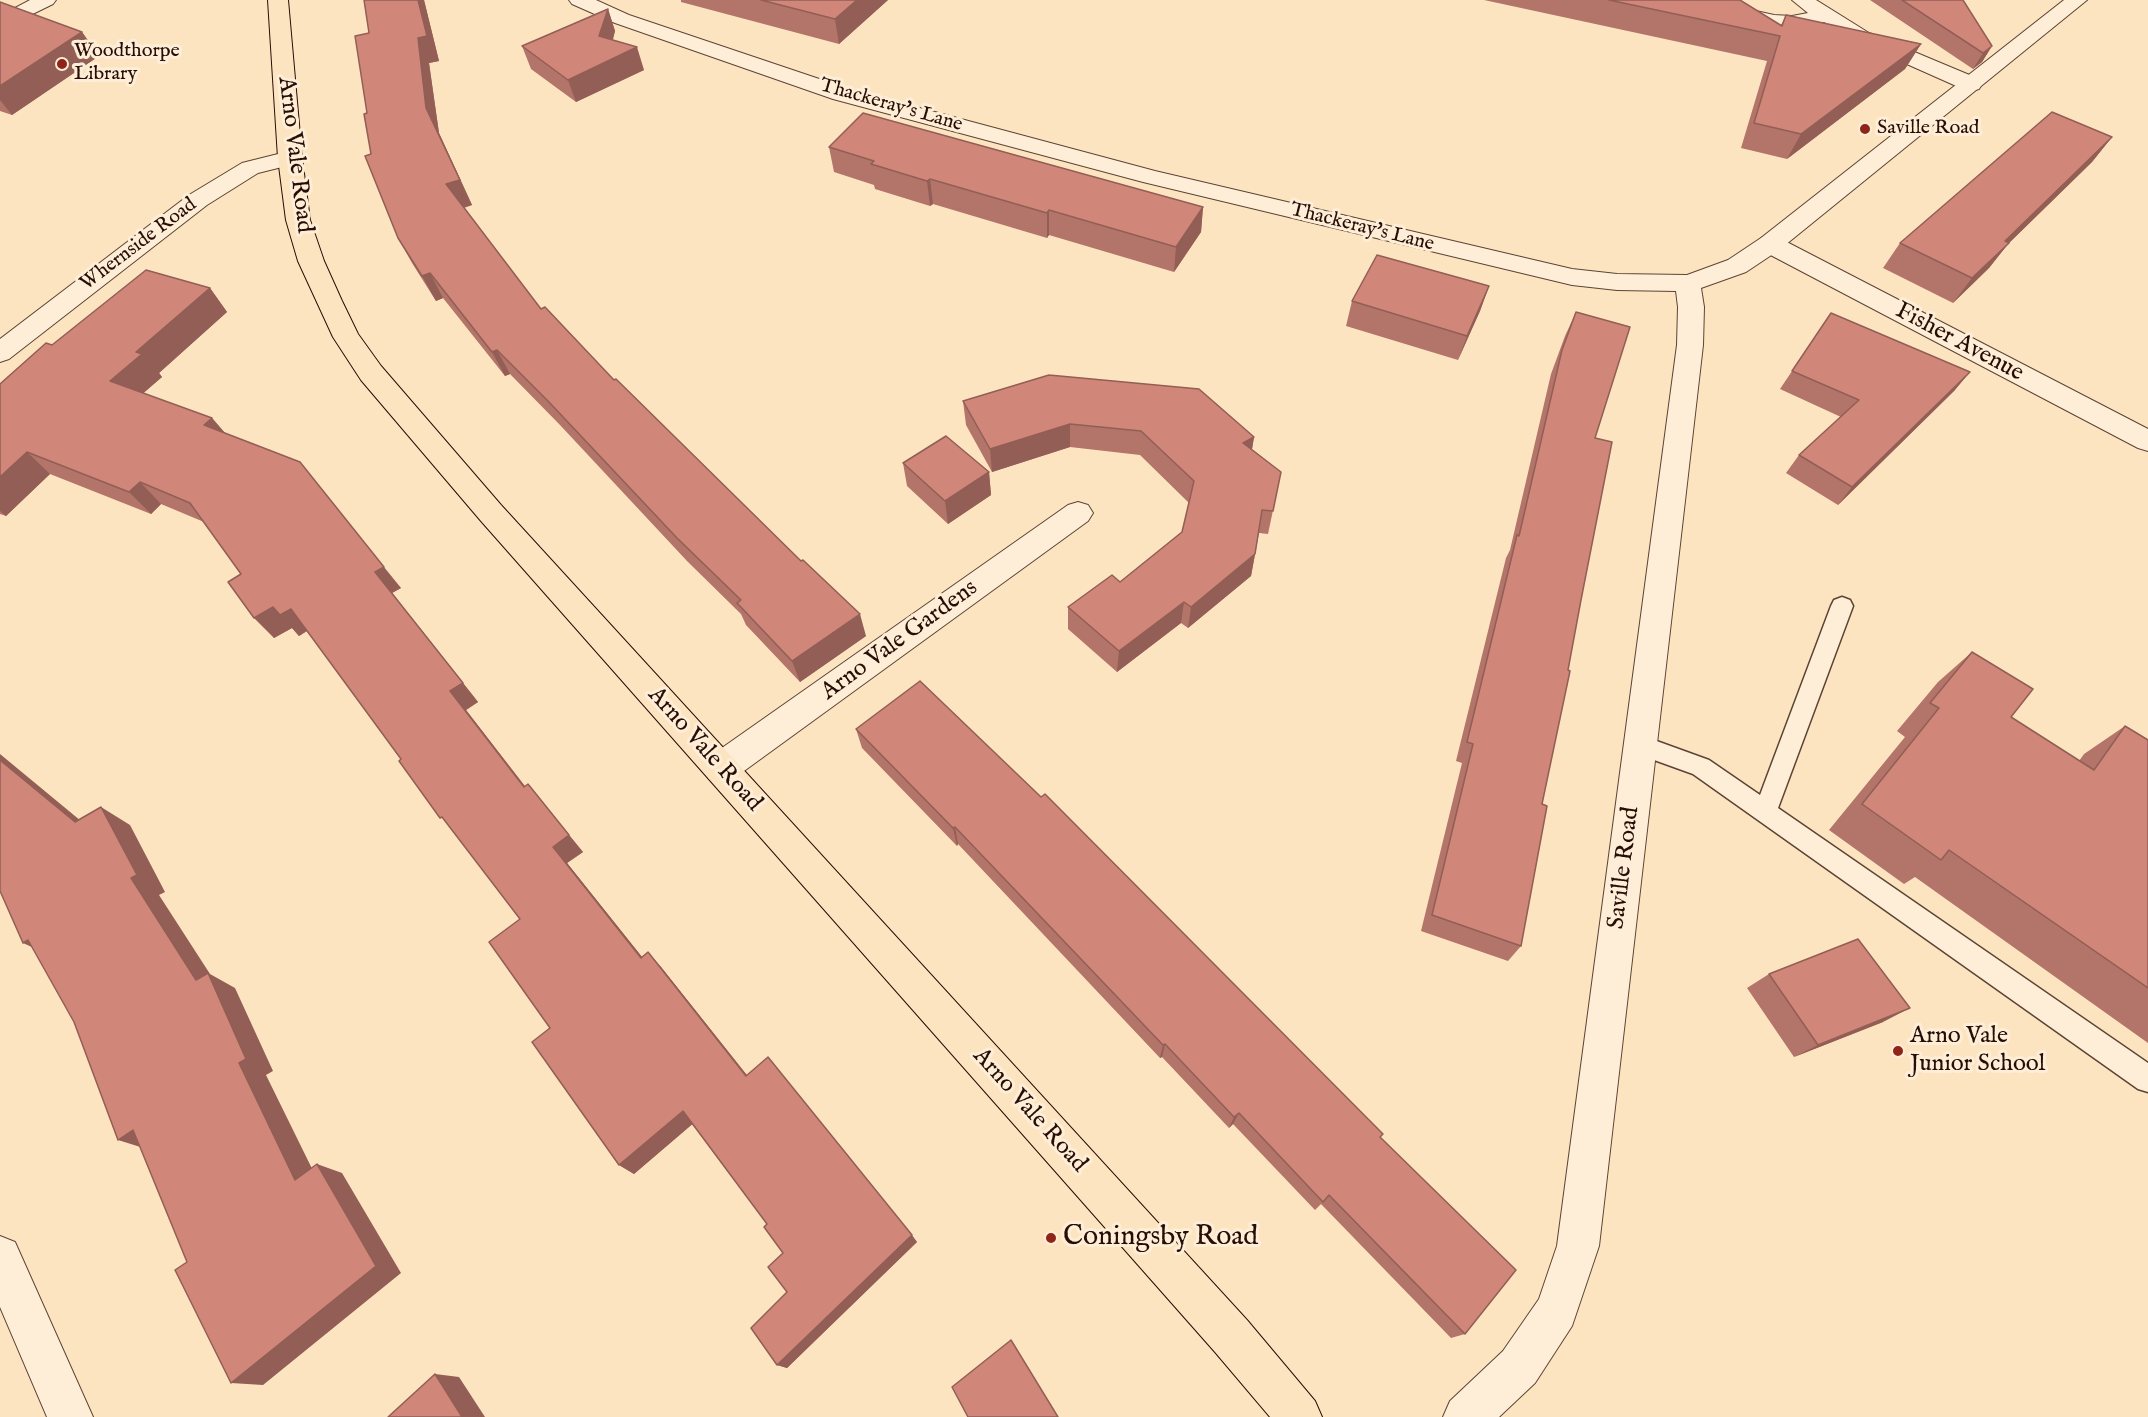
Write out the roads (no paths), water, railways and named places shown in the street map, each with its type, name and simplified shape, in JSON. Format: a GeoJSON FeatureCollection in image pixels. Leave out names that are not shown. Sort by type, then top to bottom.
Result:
{"type":"FeatureCollection","features":[{"type":"Feature","properties":{"kind":"main road","name":"Arno Vale Road"},"geometry":{"type":"LineString","coordinates":[[278,0],[290,158],[298,219],[311,261],[346,337],[371,373],[491,513],[1232,1336],[1299,1417]]}},
{"type":"Feature","properties":{"kind":"street"},"geometry":{"type":"LineString","coordinates":[[0,24],[45,0]]}},
{"type":"Feature","properties":{"kind":"street","name":"Thackeray's Lane"},"geometry":{"type":"LineString","coordinates":[[579,0],[622,19],[841,94],[1151,177],[1572,278],[1617,282],[1687,283],[1711,277],[1737,266],[1770,244],[2077,0]]}},
{"type":"Feature","properties":{"kind":"street"},"geometry":{"type":"LineString","coordinates":[[1677,0],[1774,21],[1792,22],[1825,16]]}},
{"type":"Feature","properties":{"kind":"street"},"geometry":{"type":"LineString","coordinates":[[1802,0],[1862,37],[1971,84]]}},
{"type":"Feature","properties":{"kind":"street","name":"Whernside Road"},"geometry":{"type":"LineString","coordinates":[[0,353],[198,200],[250,168],[290,158]]}},
{"type":"Feature","properties":{"kind":"street","name":"Fisher Avenue"},"geometry":{"type":"LineString","coordinates":[[1770,244],[2148,441]]}},
{"type":"Feature","properties":{"kind":"street","name":"Saville Road"},"geometry":{"type":"LineString","coordinates":[[1466,1417],[1519,1367],[1557,1311],[1578,1246],[1690,345],[1691,307],[1687,283]]}},
{"type":"Feature","properties":{"kind":"street","name":"Arno Vale Gardens"},"geometry":{"type":"LineString","coordinates":[[721,768],[1078,513]]}},
{"type":"Feature","properties":{"kind":"street"},"geometry":{"type":"LineString","coordinates":[[0,1257],[70,1417]]}},
{"type":"Feature","properties":{"kind":"lane"},"geometry":{"type":"LineString","coordinates":[[1765,812],[1842,606]]}},
{"type":"Feature","properties":{"kind":"lane"},"geometry":{"type":"LineString","coordinates":[[1640,745],[1701,767],[2148,1078]]}},
{"type":"Feature","properties":{"kind":"place","name":"Woodthorpe Library"},"geometry":{"type":"Point","coordinates":[62,64]}},
{"type":"Feature","properties":{"kind":"place","name":"Saville Road"},"geometry":{"type":"Point","coordinates":[1865,129]}},
{"type":"Feature","properties":{"kind":"place","name":"Arno Vale Junior School"},"geometry":{"type":"Point","coordinates":[1898,1051]}},
{"type":"Feature","properties":{"kind":"place","name":"Coningsby Road"},"geometry":{"type":"Point","coordinates":[1051,1238]}}]}
